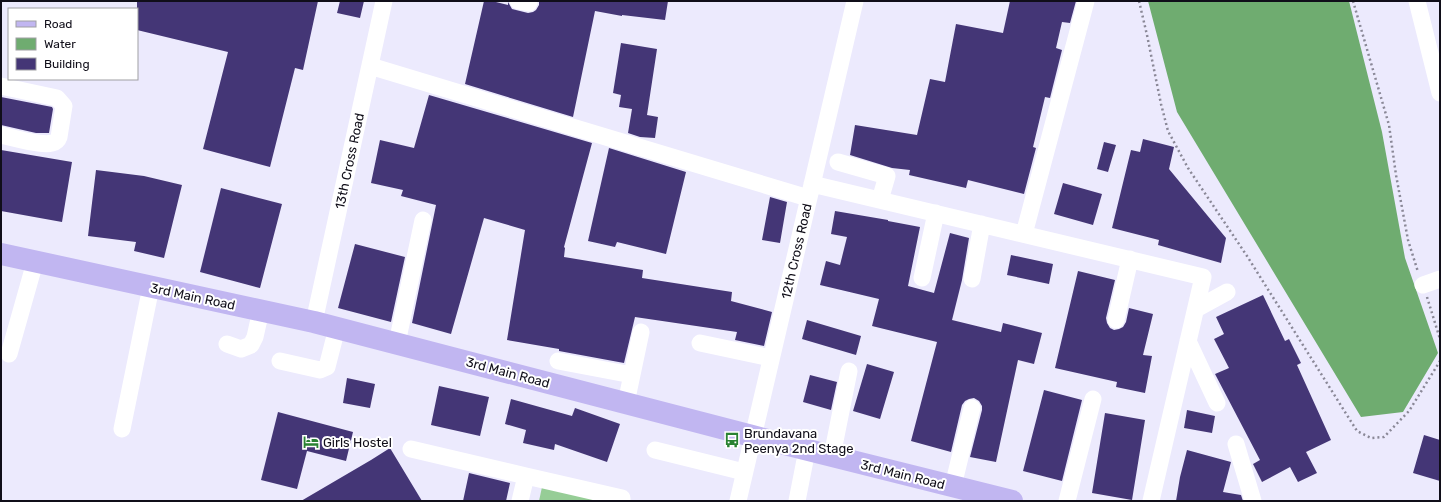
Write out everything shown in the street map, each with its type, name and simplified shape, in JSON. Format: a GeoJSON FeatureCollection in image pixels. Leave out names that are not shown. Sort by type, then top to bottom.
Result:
{"type":"FeatureCollection","features":[{"type":"Feature","properties":{"kind":"main road","name":"3rd Main Road"},"geometry":{"type":"LineString","coordinates":[[1,254],[314,322],[1009,501]]}},
{"type":"Feature","properties":{"kind":"street","name":"13th Cross Road"},"geometry":{"type":"LineString","coordinates":[[314,322],[384,1]]}},
{"type":"Feature","properties":{"kind":"street","name":"12th Cross Road"},"geometry":{"type":"LineString","coordinates":[[738,501],[855,1]]}},
{"type":"Feature","properties":{"kind":"street"},"geometry":{"type":"LineString","coordinates":[[1024,234],[1086,1]]}},
{"type":"Feature","properties":{"kind":"street"},"geometry":{"type":"LineString","coordinates":[[1417,1],[1440,93]]}},
{"type":"Feature","properties":{"kind":"street"},"geometry":{"type":"LineString","coordinates":[[370,66],[810,191],[880,200],[1203,277],[1151,501]]}},
{"type":"Feature","properties":{"kind":"street"},"geometry":{"type":"LineString","coordinates":[[1,86],[57,98],[64,106],[59,137],[57,141],[53,143],[42,144],[1,135]]}},
{"type":"Feature","properties":{"kind":"street"},"geometry":{"type":"LineString","coordinates":[[838,162],[887,176],[880,200]]}},
{"type":"Feature","properties":{"kind":"street"},"geometry":{"type":"LineString","coordinates":[[922,278],[936,213]]}},
{"type":"Feature","properties":{"kind":"street"},"geometry":{"type":"LineString","coordinates":[[397,343],[423,220]]}},
{"type":"Feature","properties":{"kind":"street"},"geometry":{"type":"LineString","coordinates":[[972,279],[982,224]]}},
{"type":"Feature","properties":{"kind":"street"},"geometry":{"type":"LineString","coordinates":[[1116,320],[1130,259]]}},
{"type":"Feature","properties":{"kind":"street"},"geometry":{"type":"LineString","coordinates":[[10,354],[35,262]]}},
{"type":"Feature","properties":{"kind":"street"},"geometry":{"type":"LineString","coordinates":[[1423,285],[1440,278]]}},
{"type":"Feature","properties":{"kind":"street"},"geometry":{"type":"LineString","coordinates":[[122,429],[151,287]]}},
{"type":"Feature","properties":{"kind":"street"},"geometry":{"type":"LineString","coordinates":[[1196,309],[1227,292]]}},
{"type":"Feature","properties":{"kind":"street"},"geometry":{"type":"LineString","coordinates":[[227,344],[241,349],[251,345],[255,337],[261,310]]}},
{"type":"Feature","properties":{"kind":"street"},"geometry":{"type":"LineString","coordinates":[[280,362],[320,370],[327,367],[337,328]]}},
{"type":"Feature","properties":{"kind":"street"},"geometry":{"type":"LineString","coordinates":[[626,403],[641,332]]}},
{"type":"Feature","properties":{"kind":"street"},"geometry":{"type":"LineString","coordinates":[[1188,341],[1217,403]]}},
{"type":"Feature","properties":{"kind":"street"},"geometry":{"type":"LineString","coordinates":[[700,343],[771,358]]}},
{"type":"Feature","properties":{"kind":"street"},"geometry":{"type":"LineString","coordinates":[[558,361],[632,376]]}},
{"type":"Feature","properties":{"kind":"street"},"geometry":{"type":"LineString","coordinates":[[832,456],[849,371]]}},
{"type":"Feature","properties":{"kind":"street"},"geometry":{"type":"LineString","coordinates":[[1067,501],[1093,399]]}},
{"type":"Feature","properties":{"kind":"street"},"geometry":{"type":"LineString","coordinates":[[953,486],[972,408]]}},
{"type":"Feature","properties":{"kind":"street"},"geometry":{"type":"LineString","coordinates":[[1236,444],[1254,501]]}},
{"type":"Feature","properties":{"kind":"street"},"geometry":{"type":"LineString","coordinates":[[411,449],[622,498],[622,501]]}},
{"type":"Feature","properties":{"kind":"street"},"geometry":{"type":"LineString","coordinates":[[655,450],[744,472]]}},
{"type":"Feature","properties":{"kind":"street"},"geometry":{"type":"LineString","coordinates":[[797,501],[807,450]]}},
{"type":"Feature","properties":{"kind":"street"},"geometry":{"type":"LineString","coordinates":[[520,501],[526,476]]}},
{"type":"Feature","properties":{"kind":"path"},"geometry":{"type":"LineString","coordinates":[[1139,1],[1168,131],[1188,168],[1247,256],[1357,431],[1371,438],[1384,437],[1409,411],[1440,361]]}},
{"type":"Feature","properties":{"kind":"path"},"geometry":{"type":"LineString","coordinates":[[1353,1],[1388,125],[1408,240],[1440,339]]}},
{"type":"Feature","properties":{"kind":"shaded area"},"geometry":{"type":"Polygon","coordinates":[[[542,487],[608,501],[539,501],[542,487]]]}},
{"type":"Feature","properties":{"kind":"water"},"geometry":{"type":"Polygon","coordinates":[[[1148,1],[1349,1],[1382,132],[1405,258],[1438,353],[1403,412],[1361,417],[1177,112],[1148,1]]]}},
{"type":"Feature","properties":{"kind":"building"},"geometry":{"type":"Polygon","coordinates":[[[137,1],[318,1],[303,70],[295,68],[270,167],[203,149],[228,52],[138,30],[137,1]]]}},
{"type":"Feature","properties":{"kind":"building"},"geometry":{"type":"Polygon","coordinates":[[[340,1],[364,1],[360,18],[337,13],[340,1]]]}},
{"type":"Feature","properties":{"kind":"building"},"geometry":{"type":"Polygon","coordinates":[[[484,1],[492,1],[508,5],[508,2],[512,9],[528,13],[536,10],[539,5],[539,1],[668,1],[665,20],[622,16],[595,11],[573,117],[465,84],[484,1]]]}},
{"type":"Feature","properties":{"kind":"building"},"geometry":{"type":"Polygon","coordinates":[[[1010,1],[1076,1],[1070,23],[1062,22],[1056,48],[1062,50],[1050,98],[1045,97],[1033,147],[1036,148],[1024,194],[968,180],[966,188],[909,175],[910,170],[892,168],[850,155],[855,125],[917,135],[930,79],[945,82],[956,24],[1003,33],[1010,1]]]}},
{"type":"Feature","properties":{"kind":"building"},"geometry":{"type":"Polygon","coordinates":[[[621,43],[657,49],[647,115],[658,117],[655,138],[640,137],[628,133],[632,109],[619,107],[621,95],[613,93],[621,43]]]}},
{"type":"Feature","properties":{"kind":"building"},"geometry":{"type":"Polygon","coordinates":[[[429,95],[592,143],[564,247],[564,257],[643,270],[642,278],[732,292],[731,301],[772,312],[764,346],[735,340],[737,332],[635,317],[624,363],[507,340],[525,230],[484,218],[451,334],[412,323],[436,205],[401,196],[403,190],[371,183],[380,140],[414,148],[429,95]]]}},
{"type":"Feature","properties":{"kind":"building"},"geometry":{"type":"Polygon","coordinates":[[[1,97],[52,107],[53,109],[49,133],[36,133],[1,125],[1,97]]]}},
{"type":"Feature","properties":{"kind":"building"},"geometry":{"type":"Polygon","coordinates":[[[1143,139],[1174,147],[1169,169],[1226,238],[1221,263],[1158,245],[1159,240],[1112,228],[1131,150],[1140,152],[1143,139]]]}},
{"type":"Feature","properties":{"kind":"building"},"geometry":{"type":"Polygon","coordinates":[[[1104,142],[1116,145],[1108,172],[1097,169],[1104,142]]]}},
{"type":"Feature","properties":{"kind":"building"},"geometry":{"type":"Polygon","coordinates":[[[609,148],[686,172],[666,254],[617,242],[615,247],[588,241],[609,148]]]}},
{"type":"Feature","properties":{"kind":"building"},"geometry":{"type":"Polygon","coordinates":[[[1,150],[72,162],[62,222],[1,211],[1,150]]]}},
{"type":"Feature","properties":{"kind":"building"},"geometry":{"type":"Polygon","coordinates":[[[96,170],[144,176],[182,185],[164,258],[134,251],[136,242],[88,236],[96,170]]]}},
{"type":"Feature","properties":{"kind":"building"},"geometry":{"type":"Polygon","coordinates":[[[1063,183],[1102,194],[1093,225],[1054,214],[1063,183]]]}},
{"type":"Feature","properties":{"kind":"building"},"geometry":{"type":"Polygon","coordinates":[[[221,188],[282,204],[260,288],[200,272],[221,188]]]}},
{"type":"Feature","properties":{"kind":"building"},"geometry":{"type":"Polygon","coordinates":[[[770,197],[787,202],[780,243],[762,240],[770,197]]]}},
{"type":"Feature","properties":{"kind":"building"},"geometry":{"type":"Polygon","coordinates":[[[835,211],[920,227],[908,286],[934,293],[950,233],[969,238],[962,280],[952,320],[1001,332],[1003,323],[1042,333],[1034,364],[1018,360],[996,462],[970,457],[982,410],[982,406],[979,401],[974,398],[965,401],[962,405],[951,452],[911,441],[937,342],[872,326],[879,299],[820,285],[826,261],[840,265],[847,237],[831,234],[835,211]]]}},
{"type":"Feature","properties":{"kind":"building"},"geometry":{"type":"Polygon","coordinates":[[[355,244],[405,257],[391,322],[338,308],[355,244]]]}},
{"type":"Feature","properties":{"kind":"building"},"geometry":{"type":"Polygon","coordinates":[[[1011,255],[1053,264],[1049,284],[1007,275],[1011,255]]]}},
{"type":"Feature","properties":{"kind":"building"},"geometry":{"type":"Polygon","coordinates":[[[1078,271],[1115,280],[1106,318],[1110,328],[1114,330],[1123,327],[1126,322],[1129,308],[1153,314],[1143,355],[1152,356],[1145,393],[1116,387],[1117,382],[1055,368],[1078,271]]]}},
{"type":"Feature","properties":{"kind":"building"},"geometry":{"type":"Polygon","coordinates":[[[1263,295],[1285,341],[1289,339],[1301,363],[1297,365],[1331,440],[1306,452],[1317,473],[1298,482],[1290,467],[1262,482],[1253,464],[1260,460],[1215,374],[1229,368],[1214,339],[1224,334],[1216,317],[1263,295]]]}},
{"type":"Feature","properties":{"kind":"building"},"geometry":{"type":"Polygon","coordinates":[[[807,320],[861,336],[856,355],[802,339],[807,320]]]}},
{"type":"Feature","properties":{"kind":"building"},"geometry":{"type":"Polygon","coordinates":[[[867,364],[894,372],[880,419],[853,411],[867,364]]]}},
{"type":"Feature","properties":{"kind":"building"},"geometry":{"type":"Polygon","coordinates":[[[810,375],[837,382],[831,410],[803,402],[810,375]]]}},
{"type":"Feature","properties":{"kind":"building"},"geometry":{"type":"Polygon","coordinates":[[[347,378],[375,384],[370,408],[343,403],[347,378]]]}},
{"type":"Feature","properties":{"kind":"building"},"geometry":{"type":"Polygon","coordinates":[[[439,386],[489,397],[480,436],[431,425],[439,386]]]}},
{"type":"Feature","properties":{"kind":"building"},"geometry":{"type":"Polygon","coordinates":[[[1044,390],[1082,400],[1062,481],[1023,471],[1044,390]]]}},
{"type":"Feature","properties":{"kind":"building"},"geometry":{"type":"Polygon","coordinates":[[[511,399],[572,416],[575,408],[620,424],[607,462],[555,444],[554,450],[523,443],[526,430],[505,424],[511,399]]]}},
{"type":"Feature","properties":{"kind":"building"},"geometry":{"type":"Polygon","coordinates":[[[1187,410],[1215,416],[1212,433],[1184,428],[1187,410]]]}},
{"type":"Feature","properties":{"kind":"building","name":"Girls Hostel"},"geometry":{"type":"Polygon","coordinates":[[[278,412],[353,432],[346,461],[307,451],[297,489],[261,480],[278,412]]]}},
{"type":"Feature","properties":{"kind":"building"},"geometry":{"type":"Polygon","coordinates":[[[1105,413],[1145,420],[1132,500],[1092,493],[1105,413]]]}},
{"type":"Feature","properties":{"kind":"building"},"geometry":{"type":"Polygon","coordinates":[[[1424,435],[1440,440],[1440,481],[1413,473],[1424,435]]]}},
{"type":"Feature","properties":{"kind":"building"},"geometry":{"type":"Polygon","coordinates":[[[390,448],[422,501],[301,501],[371,460],[390,448]]]}},
{"type":"Feature","properties":{"kind":"building"},"geometry":{"type":"Polygon","coordinates":[[[1187,450],[1231,462],[1223,492],[1241,495],[1243,501],[1176,501],[1187,450]]]}},
{"type":"Feature","properties":{"kind":"building"},"geometry":{"type":"Polygon","coordinates":[[[469,473],[510,483],[506,501],[463,501],[469,473]]]}},
{"type":"Feature","properties":{"kind":"place","name":"Brundavana Peenya 2nd Stage"},"geometry":{"type":"Point","coordinates":[732,440]}},
{"type":"Feature","properties":{"kind":"place","name":"Girls Hostel"},"geometry":{"type":"Point","coordinates":[311,442]}}]}
